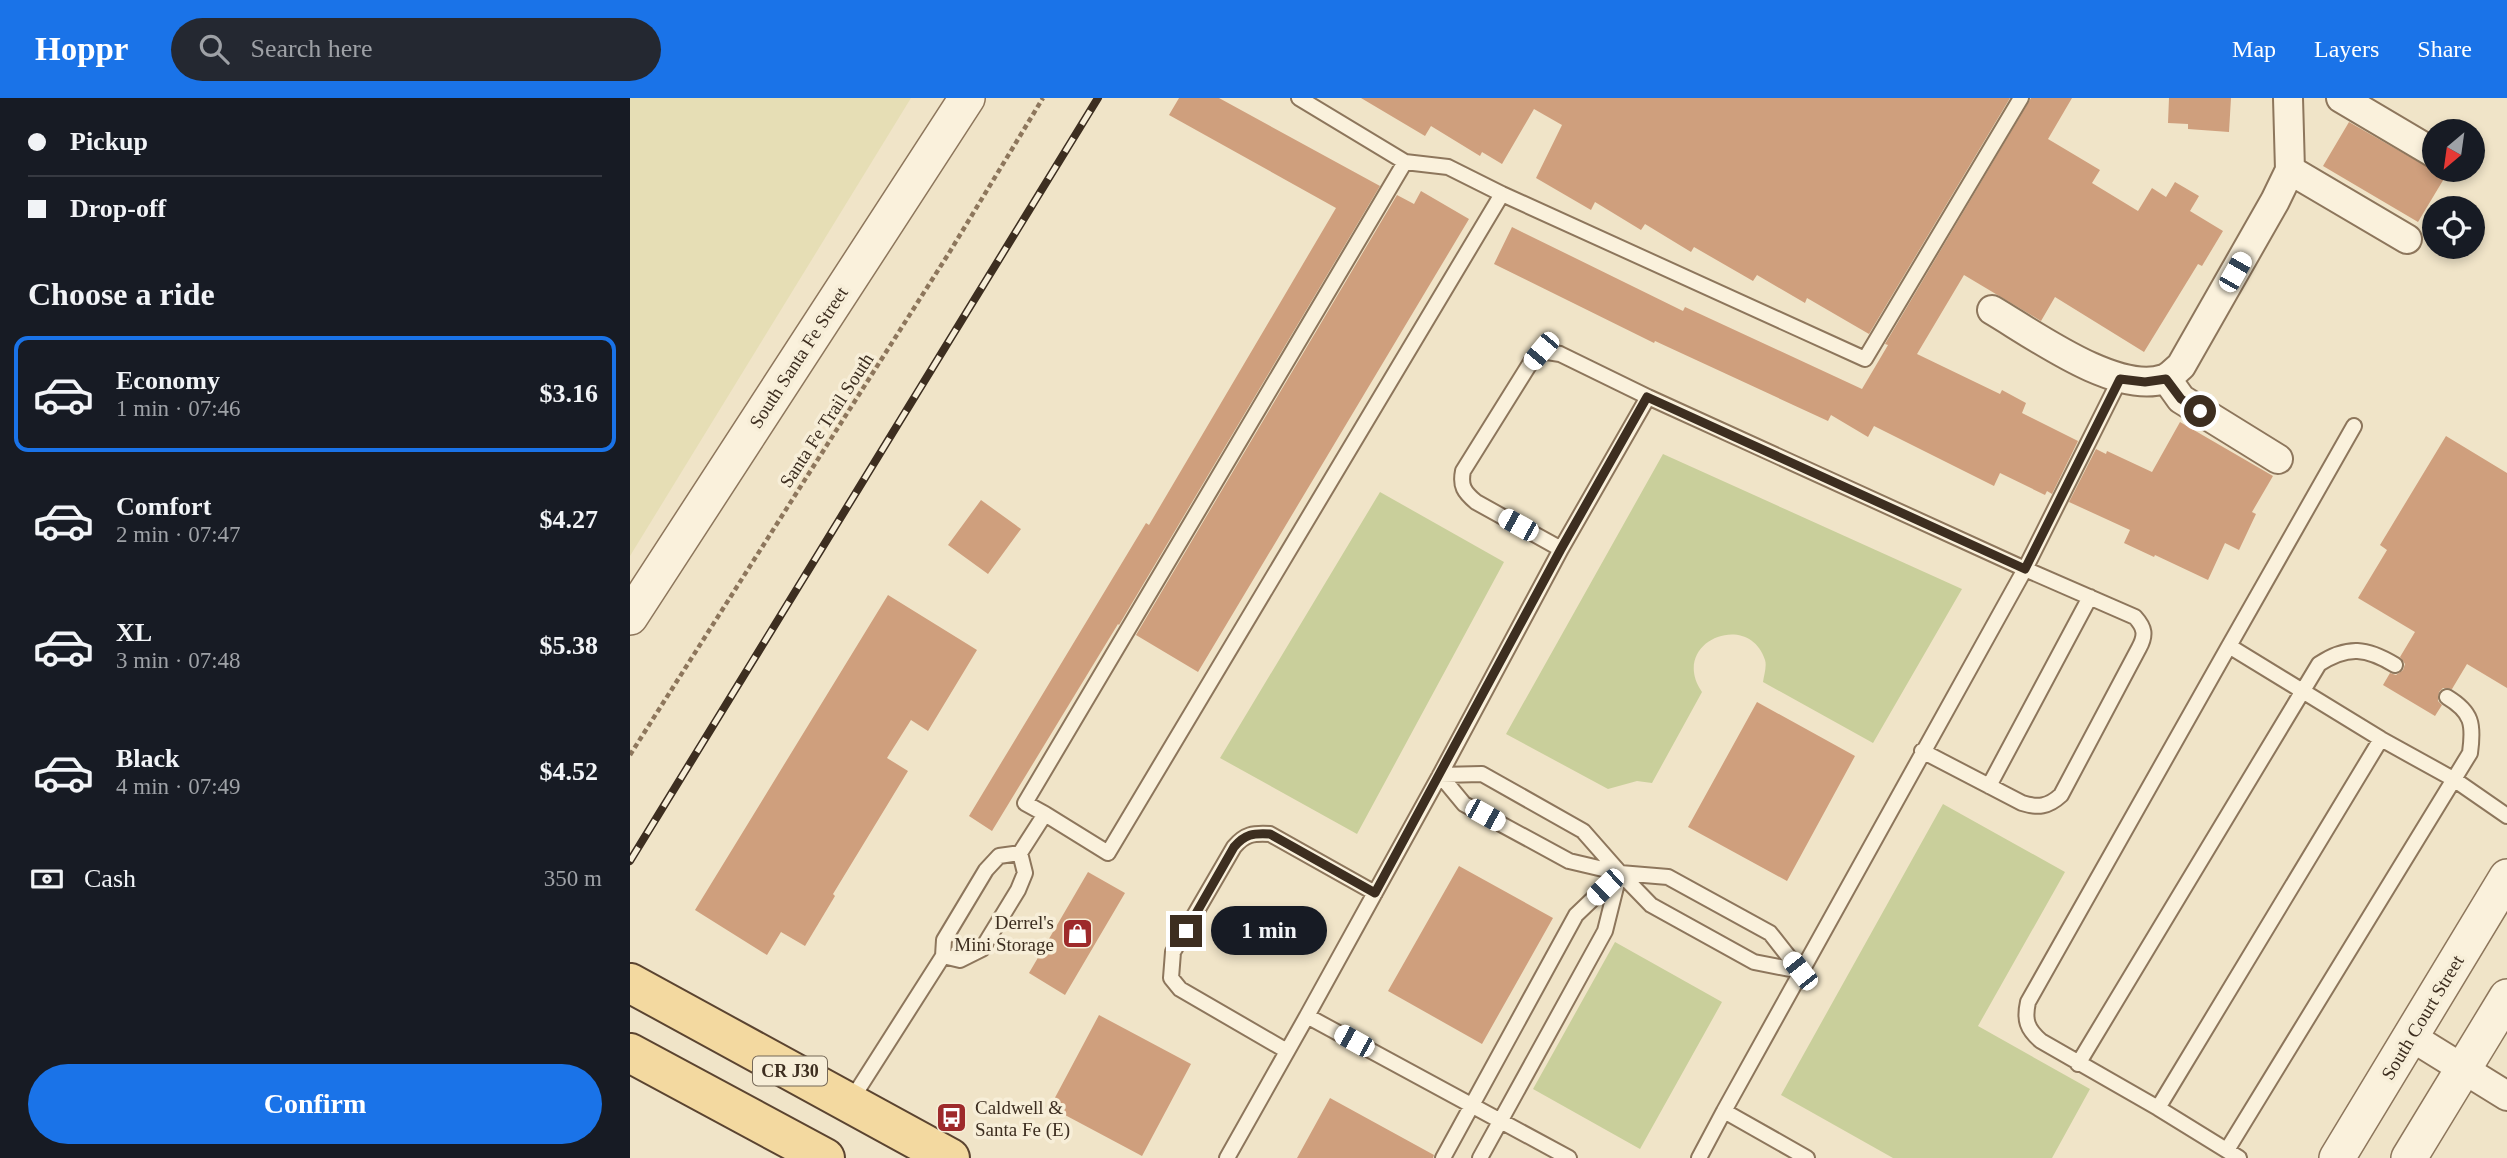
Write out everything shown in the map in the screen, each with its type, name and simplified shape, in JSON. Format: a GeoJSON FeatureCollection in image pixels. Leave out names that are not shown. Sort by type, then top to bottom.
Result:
{"type":"FeatureCollection","features":[{"type":"Feature","properties":{"kind":"main road","name":"CR J30"},"geometry":{"type":"LineString","coordinates":[[630,983],[950,1158]]}},
{"type":"Feature","properties":{"kind":"main road"},"geometry":{"type":"LineString","coordinates":[[630,1053],[825,1158]]}},
{"type":"Feature","properties":{"kind":"street","name":"South Santa Fe Street"},"geometry":{"type":"LineString","coordinates":[[630,617],[967,98]]}},
{"type":"Feature","properties":{"kind":"street"},"geometry":{"type":"LineString","coordinates":[[1992,310],[2086,365],[2120,379],[2145,382],[2166,379],[2181,366],[2290,170],[2288,98]]}},
{"type":"Feature","properties":{"kind":"street"},"geometry":{"type":"LineString","coordinates":[[2341,98],[2422,146]]}},
{"type":"Feature","properties":{"kind":"street"},"geometry":{"type":"LineString","coordinates":[[2290,170],[2407,239]]}},
{"type":"Feature","properties":{"kind":"street"},"geometry":{"type":"LineString","coordinates":[[2166,379],[2181,399],[2278,460]]}},
{"type":"Feature","properties":{"kind":"street","name":"South Court Street"},"geometry":{"type":"LineString","coordinates":[[2337,1158],[2507,877]]}},
{"type":"Feature","properties":{"kind":"street"},"geometry":{"type":"LineString","coordinates":[[2409,1158],[2507,997]]}},
{"type":"Feature","properties":{"kind":"street"},"geometry":{"type":"LineString","coordinates":[[2410,1036],[2507,1096]]}},
{"type":"Feature","properties":{"kind":"lane"},"geometry":{"type":"LineString","coordinates":[[1299,98],[1405,162],[1448,167],[1865,359],[2021,98]]}},
{"type":"Feature","properties":{"kind":"lane"},"geometry":{"type":"LineString","coordinates":[[1405,162],[1026,803],[1108,853],[1502,194]]}},
{"type":"Feature","properties":{"kind":"lane"},"geometry":{"type":"LineString","coordinates":[[1561,549],[1476,502],[1466,493],[1461,483],[1463,471],[1541,351],[1560,354],[1647,397],[2135,617],[2143,626],[2144,638],[2061,795],[2052,804],[2036,807],[2022,803],[1922,751]]}},
{"type":"Feature","properties":{"kind":"lane"},"geometry":{"type":"LineString","coordinates":[[1699,1158],[1800,971],[2025,569],[2120,379]]}},
{"type":"Feature","properties":{"kind":"lane"},"geometry":{"type":"LineString","coordinates":[[1227,1158],[1647,397]]}},
{"type":"Feature","properties":{"kind":"lane"},"geometry":{"type":"LineString","coordinates":[[2354,426],[2028,1002],[2027,1024],[2031,1032],[2040,1041],[2078,1064],[2158,1108],[2233,1154],[2470,753],[2473,733],[2469,717],[2459,705],[2446,697]]}},
{"type":"Feature","properties":{"kind":"lane"},"geometry":{"type":"LineString","coordinates":[[1989,786],[2090,597]]}},
{"type":"Feature","properties":{"kind":"lane"},"geometry":{"type":"LineString","coordinates":[[2229,646],[2381,739],[2455,780],[2507,816]]}},
{"type":"Feature","properties":{"kind":"lane"},"geometry":{"type":"LineString","coordinates":[[2078,1064],[2319,664],[2334,654],[2354,649],[2384,658],[2395,665]]}},
{"type":"Feature","properties":{"kind":"lane"},"geometry":{"type":"LineString","coordinates":[[2158,1108],[2381,739]]}},
{"type":"Feature","properties":{"kind":"lane"},"geometry":{"type":"LineString","coordinates":[[1440,775],[1482,774],[1583,831],[1651,905],[1754,962],[1800,971]]}},
{"type":"Feature","properties":{"kind":"lane"},"geometry":{"type":"LineString","coordinates":[[1440,775],[1464,804],[1569,861],[1619,873],[1668,877],[1770,933],[1800,971]]}},
{"type":"Feature","properties":{"kind":"lane"},"geometry":{"type":"LineString","coordinates":[[943,956],[960,960],[982,949],[1018,890],[1025,873],[1020,853],[1045,814]]}},
{"type":"Feature","properties":{"kind":"lane"},"geometry":{"type":"LineString","coordinates":[[1287,1051],[1180,989],[1171,978],[1173,952],[1243,836],[1254,833],[1270,834],[1375,893]]}},
{"type":"Feature","properties":{"kind":"lane"},"geometry":{"type":"LineString","coordinates":[[849,1104],[943,956],[944,940],[986,870],[999,856],[1020,853]]}},
{"type":"Feature","properties":{"kind":"lane"},"geometry":{"type":"LineString","coordinates":[[1443,1158],[1576,915],[1619,873]]}},
{"type":"Feature","properties":{"kind":"lane"},"geometry":{"type":"LineString","coordinates":[[1480,1158],[1605,931],[1619,873]]}},
{"type":"Feature","properties":{"kind":"lane"},"geometry":{"type":"LineString","coordinates":[[1307,1016],[1569,1158]]}},
{"type":"Feature","properties":{"kind":"lane"},"geometry":{"type":"LineString","coordinates":[[1724,1111],[1807,1158]]}},
{"type":"Feature","properties":{"kind":"path","name":"Santa Fe Trail South"},"geometry":{"type":"LineString","coordinates":[[630,755],[942,265],[1043,98]]}},
{"type":"Feature","properties":{"kind":"shaded area"},"geometry":{"type":"Polygon","coordinates":[[[630,98],[911,98],[630,556],[630,98]]]}},
{"type":"Feature","properties":{"kind":"green space"},"geometry":{"type":"Polygon","coordinates":[[[1663,454],[1962,589],[1873,743],[1763,682],[1766,662],[1756,645],[1744,636],[1729,635],[1715,638],[1703,646],[1695,659],[1694,674],[1702,692],[1652,783],[1637,781],[1608,789],[1506,734],[1663,454]]]}},
{"type":"Feature","properties":{"kind":"green space"},"geometry":{"type":"Polygon","coordinates":[[[1380,492],[1504,562],[1357,834],[1220,758],[1380,492]]]}},
{"type":"Feature","properties":{"kind":"green space"},"geometry":{"type":"Polygon","coordinates":[[[1943,804],[2065,872],[1978,1026],[2090,1089],[2052,1158],[1893,1158],[1781,1095],[1943,804]]]}},
{"type":"Feature","properties":{"kind":"green space"},"geometry":{"type":"Polygon","coordinates":[[[1615,942],[1722,1002],[1640,1149],[1533,1089],[1615,942]]]}},
{"type":"Feature","properties":{"kind":"building"},"geometry":{"type":"Polygon","coordinates":[[[1179,98],[1219,98],[1380,186],[1119,625],[992,831],[969,816],[1146,523],[1149,525],[1336,208],[1169,115],[1179,98]]]}},
{"type":"Feature","properties":{"kind":"building"},"geometry":{"type":"Polygon","coordinates":[[[1361,98],[2010,98],[1869,334],[1807,298],[1805,303],[1757,275],[1753,281],[1694,247],[1691,252],[1645,224],[1641,230],[1595,202],[1591,210],[1536,178],[1562,125],[1534,109],[1502,164],[1482,152],[1480,156],[1431,126],[1425,136],[1361,98]]]}},
{"type":"Feature","properties":{"kind":"building"},"geometry":{"type":"Polygon","coordinates":[[[2031,98],[2072,98],[2048,139],[2100,170],[2092,183],[2138,211],[2152,188],[2166,197],[2175,182],[2199,196],[2190,211],[2223,231],[2202,266],[2198,264],[2144,352],[2055,297],[2041,321],[1964,275],[1917,354],[2000,394],[2002,390],[2026,403],[2022,413],[2078,441],[2052,494],[2047,491],[2045,495],[2000,473],[1994,486],[1874,426],[1868,437],[1831,415],[1828,421],[1655,341],[1654,343],[1494,264],[1512,227],[1683,311],[1685,307],[1862,389],[1888,345],[1885,344],[2031,98]]]}},
{"type":"Feature","properties":{"kind":"building"},"geometry":{"type":"Polygon","coordinates":[[[2169,98],[2231,98],[2229,132],[2188,129],[2188,124],[2168,123],[2169,98]]]}},
{"type":"Feature","properties":{"kind":"building"},"geometry":{"type":"Polygon","coordinates":[[[2349,122],[2422,164],[2422,182],[2442,182],[2434,196],[2422,196],[2422,215],[2418,222],[2323,166],[2349,122]]]}},
{"type":"Feature","properties":{"kind":"building"},"geometry":{"type":"Polygon","coordinates":[[[1421,191],[1469,219],[1198,672],[1136,635],[1397,195],[1414,204],[1421,191]]]}},
{"type":"Feature","properties":{"kind":"building"},"geometry":{"type":"Polygon","coordinates":[[[2180,422],[2273,476],[2252,512],[2256,514],[2239,550],[2225,543],[2208,580],[2124,543],[2130,530],[2069,502],[2096,449],[2106,454],[2107,451],[2152,472],[2180,422]]]}},
{"type":"Feature","properties":{"kind":"building"},"geometry":{"type":"Polygon","coordinates":[[[2446,436],[2507,473],[2507,688],[2467,664],[2452,689],[2443,688],[2439,692],[2438,701],[2442,705],[2435,716],[2383,685],[2390,673],[2396,675],[2403,670],[2405,664],[2400,657],[2415,632],[2358,598],[2387,550],[2380,545],[2446,436]]]}},
{"type":"Feature","properties":{"kind":"building"},"geometry":{"type":"Polygon","coordinates":[[[981,500],[1021,529],[988,574],[948,545],[981,500]]]}},
{"type":"Feature","properties":{"kind":"building"},"geometry":{"type":"Polygon","coordinates":[[[888,595],[977,650],[928,731],[911,720],[887,758],[908,771],[833,894],[835,896],[805,946],[781,932],[767,955],[695,910],[888,595]]]}},
{"type":"Feature","properties":{"kind":"building"},"geometry":{"type":"Polygon","coordinates":[[[1757,702],[1855,756],[1787,881],[1688,827],[1757,702]]]}},
{"type":"Feature","properties":{"kind":"building"},"geometry":{"type":"Polygon","coordinates":[[[1459,866],[1553,918],[1482,1044],[1388,991],[1459,866]]]}},
{"type":"Feature","properties":{"kind":"building","name":"Derrel's Mini Storage"},"geometry":{"type":"Polygon","coordinates":[[[1088,872],[1125,893],[1065,995],[1029,973],[1088,872]]]}},
{"type":"Feature","properties":{"kind":"building"},"geometry":{"type":"Polygon","coordinates":[[[1099,1015],[1191,1064],[1142,1156],[1050,1107],[1099,1015]]]}},
{"type":"Feature","properties":{"kind":"building"},"geometry":{"type":"Polygon","coordinates":[[[1330,1098],[1434,1155],[1433,1158],[1297,1158],[1330,1098]]]}},
{"type":"Feature","properties":{"kind":"railway"},"geometry":{"type":"LineString","coordinates":[[630,861],[1098,98]]}},
{"type":"Feature","properties":{"kind":"place","name":"Derrel's Mini Storage"},"geometry":{"type":"Point","coordinates":[1077,933]}},
{"type":"Feature","properties":{"kind":"place","name":"Caldwell & Santa Fe (E)"},"geometry":{"type":"Point","coordinates":[952,1118]}},
{"type":"Feature","properties":{"kind":"route"},"geometry":{"type":"LineString","coordinates":[[1186,931],[1234,847],[1243,836],[1254,833],[1270,834],[1375,893],[1561,549],[1647,397],[2025,569],[2120,379],[2145,382],[2166,379],[2181,399],[2200,411]]}}]}
